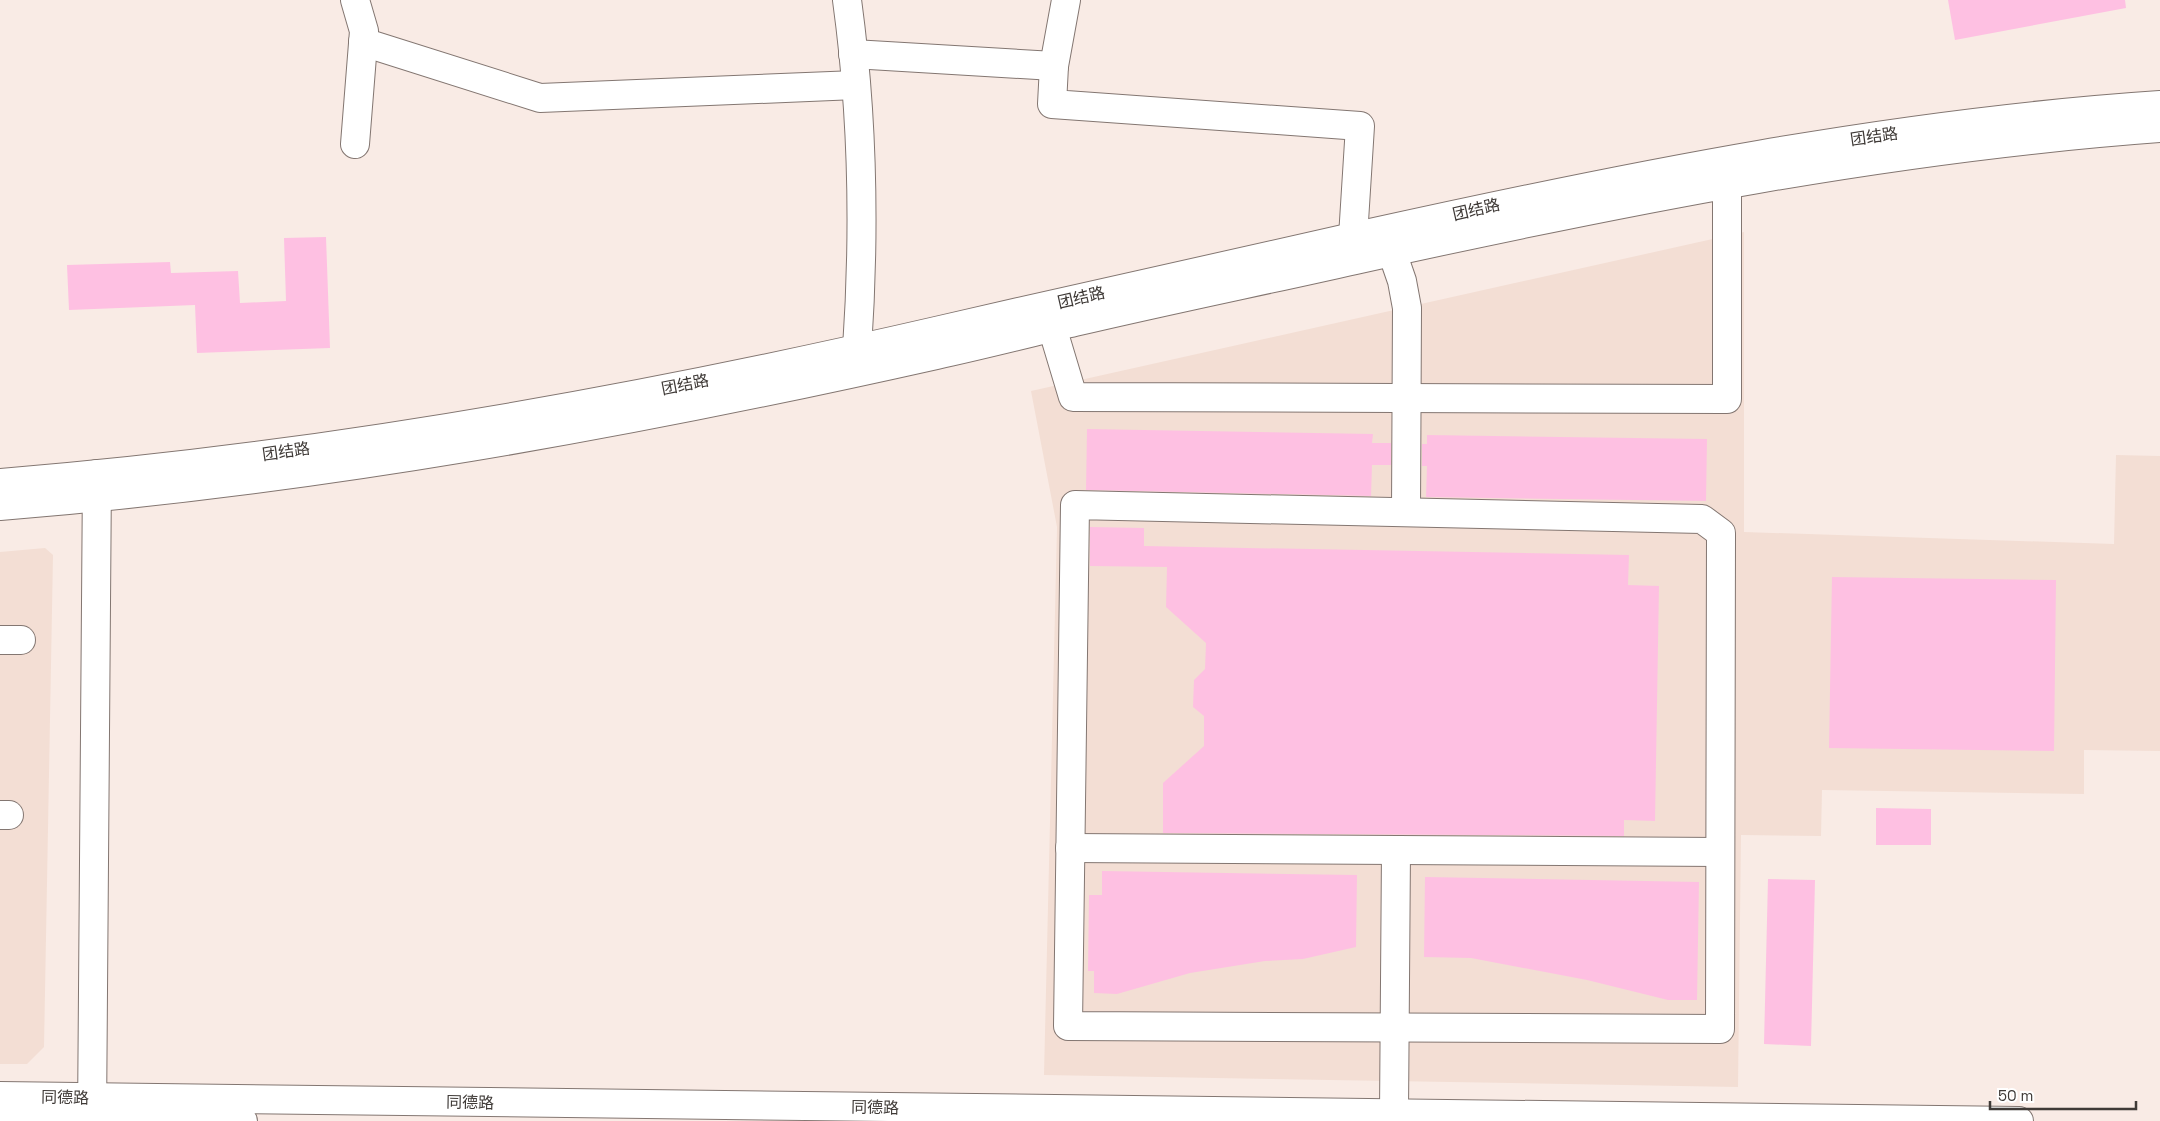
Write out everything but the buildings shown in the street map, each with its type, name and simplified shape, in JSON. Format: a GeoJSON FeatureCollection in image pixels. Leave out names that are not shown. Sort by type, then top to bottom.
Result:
{"type":"FeatureCollection","features":[{"type":"Feature","properties":{"kind":"main road"},"geometry":{"type":"LineString","coordinates":[[355,0],[364,31],[356,144]]}},
{"type":"Feature","properties":{"kind":"main road"},"geometry":{"type":"LineString","coordinates":[[847,0],[856,85],[862,205],[862,263],[857,349]]}},
{"type":"Feature","properties":{"kind":"main road"},"geometry":{"type":"LineString","coordinates":[[1066,0],[1054,66],[1052,104],[1360,126],[1353,237]]}},
{"type":"Feature","properties":{"kind":"main road"},"geometry":{"type":"LineString","coordinates":[[363,42],[540,98],[856,85]]}},
{"type":"Feature","properties":{"kind":"main road"},"geometry":{"type":"LineString","coordinates":[[853,54],[1054,66]]}},
{"type":"Feature","properties":{"kind":"main road","name":"团结路"},"geometry":{"type":"LineString","coordinates":[[0,506],[88,486],[668,388],[857,349],[1615,180],[1730,159],[1927,129],[2038,116],[2160,105]]}},
{"type":"Feature","properties":{"kind":"main road","name":"团结路"},"geometry":{"type":"LineString","coordinates":[[0,483],[88,486],[310,472],[561,431],[817,381],[1052,327],[1620,203],[1727,183],[1930,152],[2160,128]]}},
{"type":"Feature","properties":{"kind":"main road"},"geometry":{"type":"LineString","coordinates":[[1052,327],[1073,397],[1727,399],[1727,183]]}},
{"type":"Feature","properties":{"kind":"main road"},"geometry":{"type":"LineString","coordinates":[[1392,252],[1402,281],[1407,308],[1406,512]]}},
{"type":"Feature","properties":{"kind":"main road"},"geometry":{"type":"LineString","coordinates":[[83,1112],[88,486]]}},
{"type":"Feature","properties":{"kind":"main road"},"geometry":{"type":"LineString","coordinates":[[1075,505],[1702,519],[1722,533],[1720,1029],[1068,1026],[1070,848],[1075,505]]}},
{"type":"Feature","properties":{"kind":"main road"},"geometry":{"type":"LineString","coordinates":[[1070,848],[1720,852]]}},
{"type":"Feature","properties":{"kind":"main road"},"geometry":{"type":"LineString","coordinates":[[1394,1113],[1396,850]]}},
{"type":"Feature","properties":{"kind":"main road","name":"同德路"},"geometry":{"type":"LineString","coordinates":[[0,1096],[83,1112],[243,1121]]}},
{"type":"Feature","properties":{"kind":"main road","name":"同德路"},"geometry":{"type":"LineString","coordinates":[[0,1118],[83,1112],[1394,1113],[2019,1121]]}},
{"type":"Feature","properties":{"kind":"shaded area"},"geometry":{"type":"Polygon","coordinates":[[[1744,232],[1744,532],[2114,544],[2116,455],[2160,456],[2160,751],[2084,750],[2084,794],[1822,790],[1821,836],[1741,835],[1738,1087],[1044,1075],[1057,527],[1031,391],[1744,232]]]}},
{"type":"Feature","properties":{"kind":"shaded area"},"geometry":{"type":"Polygon","coordinates":[[[45,548],[53,555],[44,1047],[27,1064],[0,1064],[0,552],[45,548]]]}}]}
